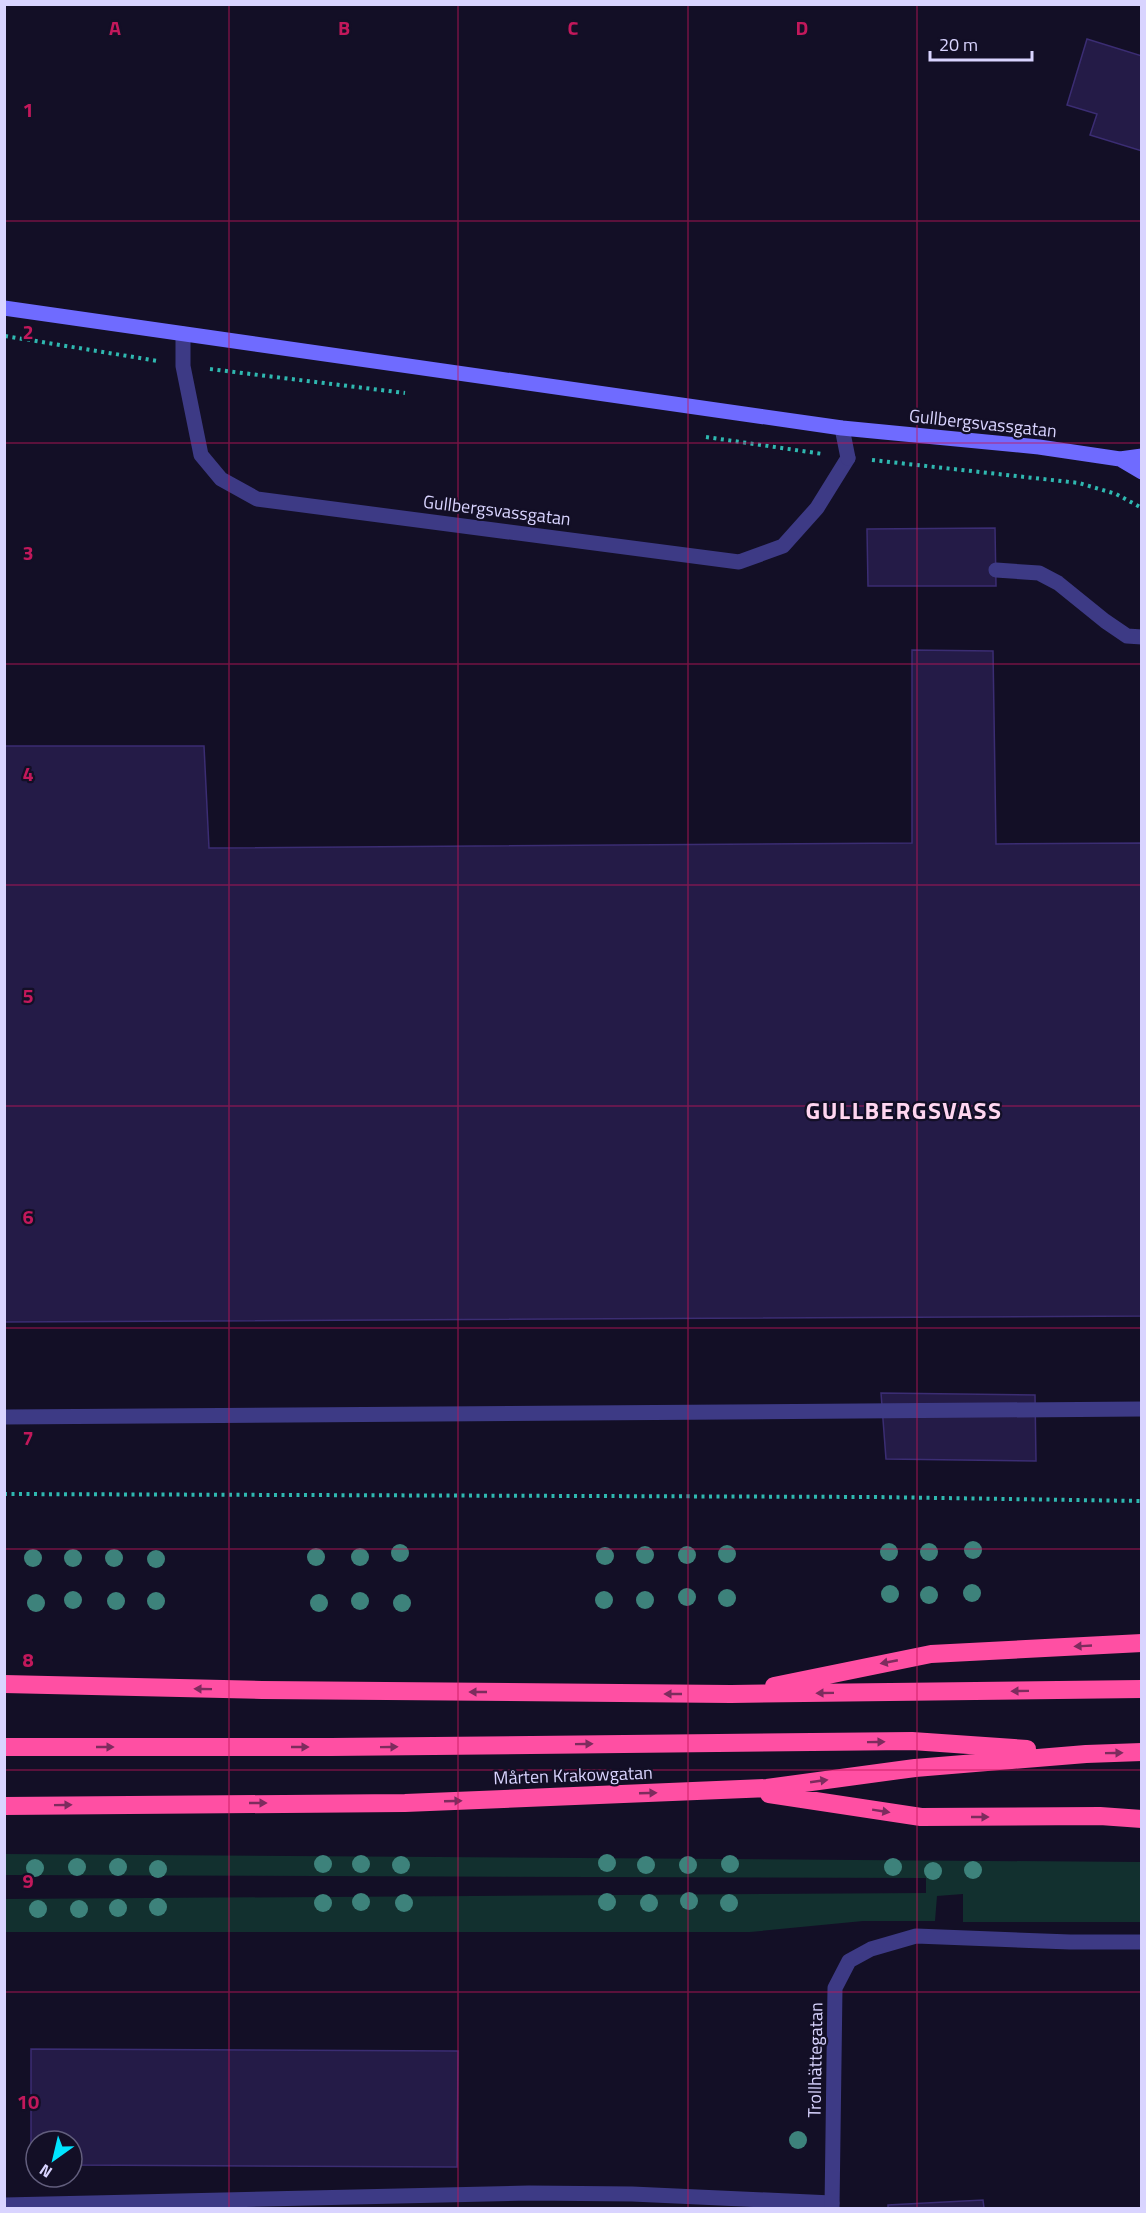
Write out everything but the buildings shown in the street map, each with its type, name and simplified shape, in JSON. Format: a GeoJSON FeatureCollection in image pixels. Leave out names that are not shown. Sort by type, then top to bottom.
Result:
{"type":"FeatureCollection","features":[{"type":"Feature","properties":{"kind":"highway"},"geometry":{"type":"LineString","coordinates":[[731,1694],[931,1654],[1142,1643]]}},
{"type":"Feature","properties":{"kind":"highway"},"geometry":{"type":"LineString","coordinates":[[4,1684],[262,1690],[731,1694],[1142,1689]]}},
{"type":"Feature","properties":{"kind":"highway"},"geometry":{"type":"LineString","coordinates":[[4,1747],[331,1747],[912,1741],[1086,1754]]}},
{"type":"Feature","properties":{"kind":"highway","name":"Mårten Krakowgatan"},"geometry":{"type":"LineString","coordinates":[[4,1806],[405,1803],[767,1788],[915,1768],[1086,1754],[1142,1752]]}},
{"type":"Feature","properties":{"kind":"highway"},"geometry":{"type":"LineString","coordinates":[[740,1789],[921,1817],[1100,1816],[1142,1820]]}},
{"type":"Feature","properties":{"kind":"street","name":"Gullbergsvassgatan"},"geometry":{"type":"LineString","coordinates":[[4,308],[842,428],[1039,447],[1120,459],[1142,456]]}},
{"type":"Feature","properties":{"kind":"street","name":"Gullbergsvassgatan"},"geometry":{"type":"LineString","coordinates":[[183,334],[183,366],[201,455],[221,479],[256,499],[739,562],[783,546],[817,508],[848,458]]}},
{"type":"Feature","properties":{"kind":"street"},"geometry":{"type":"LineString","coordinates":[[842,428],[848,458]]}},
{"type":"Feature","properties":{"kind":"street","name":"Gullbergsvassgatan"},"geometry":{"type":"LineString","coordinates":[[1120,459],[1142,472]]}},
{"type":"Feature","properties":{"kind":"street"},"geometry":{"type":"LineString","coordinates":[[996,570],[1039,573],[1058,583],[1105,621],[1128,636],[1142,638]]}},
{"type":"Feature","properties":{"kind":"street"},"geometry":{"type":"LineString","coordinates":[[4,1417],[1142,1409]]}},
{"type":"Feature","properties":{"kind":"street","name":"Trollhättegatan"},"geometry":{"type":"LineString","coordinates":[[832,2206],[835,1988],[849,1961],[871,1949],[916,1936],[1070,1942],[1142,1942]]}},
{"type":"Feature","properties":{"kind":"street"},"geometry":{"type":"LineString","coordinates":[[4,2205],[529,2193],[632,2201],[832,2206]]}},
{"type":"Feature","properties":{"kind":"street"},"geometry":{"type":"LineString","coordinates":[[529,2193],[529,2208]]}},
{"type":"Feature","properties":{"kind":"path"},"geometry":{"type":"LineString","coordinates":[[4,336],[183,366],[413,394]]}},
{"type":"Feature","properties":{"kind":"path"},"geometry":{"type":"LineString","coordinates":[[704,436],[848,458],[1079,483],[1116,494],[1142,508]]}},
{"type":"Feature","properties":{"kind":"path"},"geometry":{"type":"LineString","coordinates":[[4,1494],[862,1496],[1142,1501]]}},
{"type":"Feature","properties":{"kind":"green space"},"geometry":{"type":"Polygon","coordinates":[[[5,1854],[1141,1862],[1141,1922],[963,1922],[963,1894],[937,1896],[935,1921],[863,1921],[750,1932],[5,1932],[5,1899],[926,1893],[926,1878],[5,1875],[5,1854]]]}},
{"type":"Feature","properties":{"kind":"district","name":"GULLBERGSVASS"},"geometry":{"type":"Point","coordinates":[904,1110]}}]}
